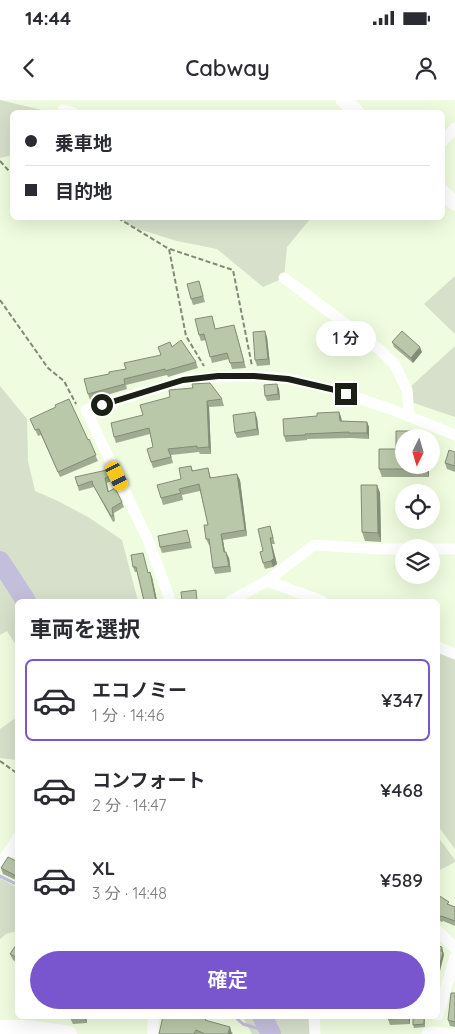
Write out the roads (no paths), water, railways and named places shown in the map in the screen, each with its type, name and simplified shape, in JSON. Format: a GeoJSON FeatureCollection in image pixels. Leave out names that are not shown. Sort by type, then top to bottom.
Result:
{"type":"FeatureCollection","features":[{"type":"Feature","properties":{"kind":"main road"},"geometry":{"type":"LineString","coordinates":[[0,1028],[27,1028],[69,1034]]}},
{"type":"Feature","properties":{"kind":"street"},"geometry":{"type":"LineString","coordinates":[[343,100],[354,110]]}},
{"type":"Feature","properties":{"kind":"street"},"geometry":{"type":"LineString","coordinates":[[445,139],[455,128]]}},
{"type":"Feature","properties":{"kind":"street"},"geometry":{"type":"LineString","coordinates":[[445,195],[455,203]]}},
{"type":"Feature","properties":{"kind":"street"},"geometry":{"type":"LineString","coordinates":[[284,278],[379,349],[395,365],[407,390],[409,416]]}},
{"type":"Feature","properties":{"kind":"street"},"geometry":{"type":"LineString","coordinates":[[169,599],[149,542],[86,410],[183,380],[254,376],[288,379],[331,389],[409,416],[455,435]]}},
{"type":"Feature","properties":{"kind":"street"},"geometry":{"type":"LineString","coordinates":[[234,599],[267,581],[314,545],[395,549]]}},
{"type":"Feature","properties":{"kind":"street"},"geometry":{"type":"LineString","coordinates":[[440,549],[455,549]]}},
{"type":"Feature","properties":{"kind":"street"},"geometry":{"type":"LineString","coordinates":[[267,581],[316,599]]}},
{"type":"Feature","properties":{"kind":"street"},"geometry":{"type":"LineString","coordinates":[[440,648],[455,654]]}},
{"type":"Feature","properties":{"kind":"street"},"geometry":{"type":"LineString","coordinates":[[0,864],[14,852]]}},
{"type":"Feature","properties":{"kind":"street"},"geometry":{"type":"LineString","coordinates":[[440,933],[455,948]]}},
{"type":"Feature","properties":{"kind":"street"},"geometry":{"type":"LineString","coordinates":[[440,994],[455,957]]}},
{"type":"Feature","properties":{"kind":"street"},"geometry":{"type":"LineString","coordinates":[[153,1034],[154,1019]]}},
{"type":"Feature","properties":{"kind":"street"},"geometry":{"type":"LineString","coordinates":[[314,1019],[315,1034]]}},
{"type":"Feature","properties":{"kind":"street"},"geometry":{"type":"LineString","coordinates":[[436,1019],[430,1033],[453,1034]]}},
{"type":"Feature","properties":{"kind":"waterway"},"geometry":{"type":"LineString","coordinates":[[0,561],[25,599]]}},
{"type":"Feature","properties":{"kind":"waterway"},"geometry":{"type":"LineString","coordinates":[[0,876],[15,884]]}},
{"type":"Feature","properties":{"kind":"waterway"},"geometry":{"type":"LineString","coordinates":[[237,1019],[243,1024],[270,1032]]}},
{"type":"Feature","properties":{"kind":"waterway"},"geometry":{"type":"LineString","coordinates":[[264,1019],[271,1034]]}}]}
